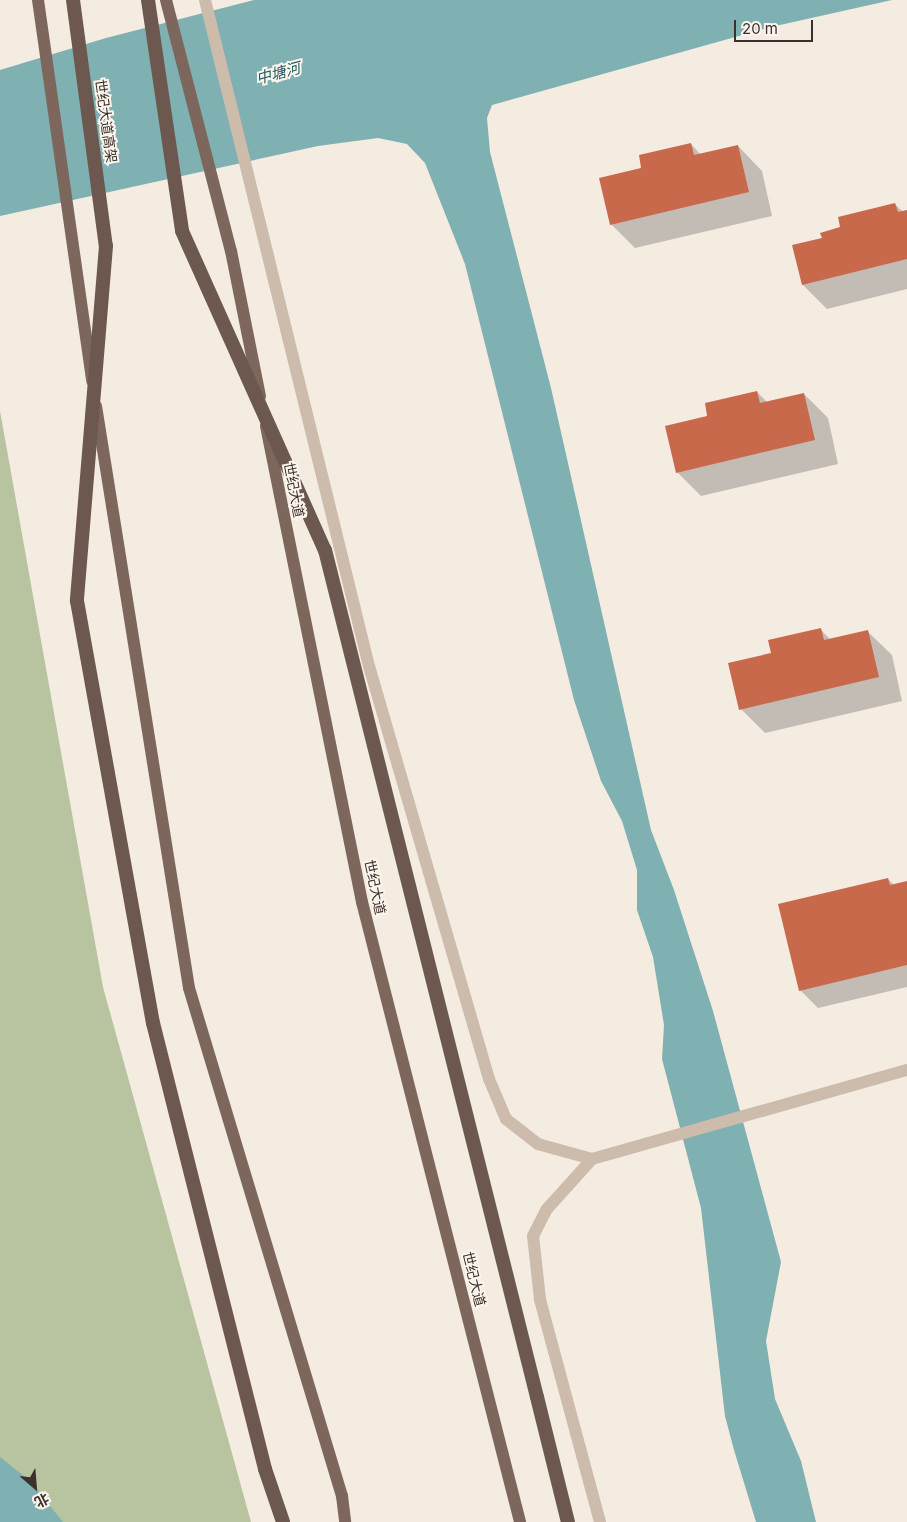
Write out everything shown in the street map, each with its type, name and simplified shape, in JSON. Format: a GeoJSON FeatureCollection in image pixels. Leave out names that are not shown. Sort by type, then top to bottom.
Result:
{"type":"FeatureCollection","features":[{"type":"Feature","properties":{"kind":"highway","name":"世纪大道高架"},"geometry":{"type":"LineString","coordinates":[[73,0],[106,246],[77,602],[153,1024],[266,1469],[283,1522]]}},
{"type":"Feature","properties":{"kind":"highway"},"geometry":{"type":"LineString","coordinates":[[148,0],[182,230],[325,550],[568,1522]]}},
{"type":"Feature","properties":{"kind":"main road"},"geometry":{"type":"LineString","coordinates":[[38,0],[47,50],[75,272],[189,988],[342,1496],[345,1522]]}},
{"type":"Feature","properties":{"kind":"main road","name":"世纪大道"},"geometry":{"type":"LineString","coordinates":[[166,0],[231,251],[362,902],[520,1522]]}},
{"type":"Feature","properties":{"kind":"street"},"geometry":{"type":"LineString","coordinates":[[205,0],[369,666],[489,1079],[506,1119],[538,1144],[592,1159],[907,1070]]}},
{"type":"Feature","properties":{"kind":"street"},"geometry":{"type":"LineString","coordinates":[[592,1159],[547,1209],[533,1236],[540,1299],[600,1522]]}},
{"type":"Feature","properties":{"kind":"green space"},"geometry":{"type":"Polygon","coordinates":[[[0,411],[103,987],[251,1522],[0,1522],[0,411]]]}},
{"type":"Feature","properties":{"kind":"water","name":"中塘河"},"geometry":{"type":"Polygon","coordinates":[[[254,0],[892,0],[771,27],[492,105],[487,118],[490,152],[551,388],[651,830],[674,890],[713,1011],[781,1262],[766,1341],[775,1399],[801,1461],[816,1522],[756,1522],[734,1450],[725,1416],[701,1208],[662,1059],[664,1025],[653,957],[637,910],[637,870],[622,821],[601,781],[574,700],[465,264],[425,163],[407,144],[378,138],[318,146],[0,216],[0,70],[106,38],[254,0]]]}},
{"type":"Feature","properties":{"kind":"water"},"geometry":{"type":"Polygon","coordinates":[[[0,1457],[29,1480],[63,1522],[0,1522],[0,1457]]]}},
{"type":"Feature","properties":{"kind":"building"},"geometry":{"type":"Polygon","coordinates":[[[691,143],[694,155],[738,145],[749,192],[610,225],[599,178],[641,168],[639,155],[691,143]]]}},
{"type":"Feature","properties":{"kind":"building"},"geometry":{"type":"Polygon","coordinates":[[[895,203],[898,212],[907,210],[907,259],[802,285],[792,245],[822,238],[820,233],[840,227],[838,217],[895,203]]]}},
{"type":"Feature","properties":{"kind":"building"},"geometry":{"type":"Polygon","coordinates":[[[757,391],[760,403],[804,393],[815,440],[676,473],[665,426],[707,416],[705,403],[757,391]]]}},
{"type":"Feature","properties":{"kind":"building"},"geometry":{"type":"Polygon","coordinates":[[[821,628],[824,640],[868,630],[879,677],[739,710],[728,663],[771,653],[768,640],[821,628]]]}},
{"type":"Feature","properties":{"kind":"building"},"geometry":{"type":"Polygon","coordinates":[[[888,878],[890,885],[907,881],[907,965],[799,991],[778,904],[888,878]]]}}]}
